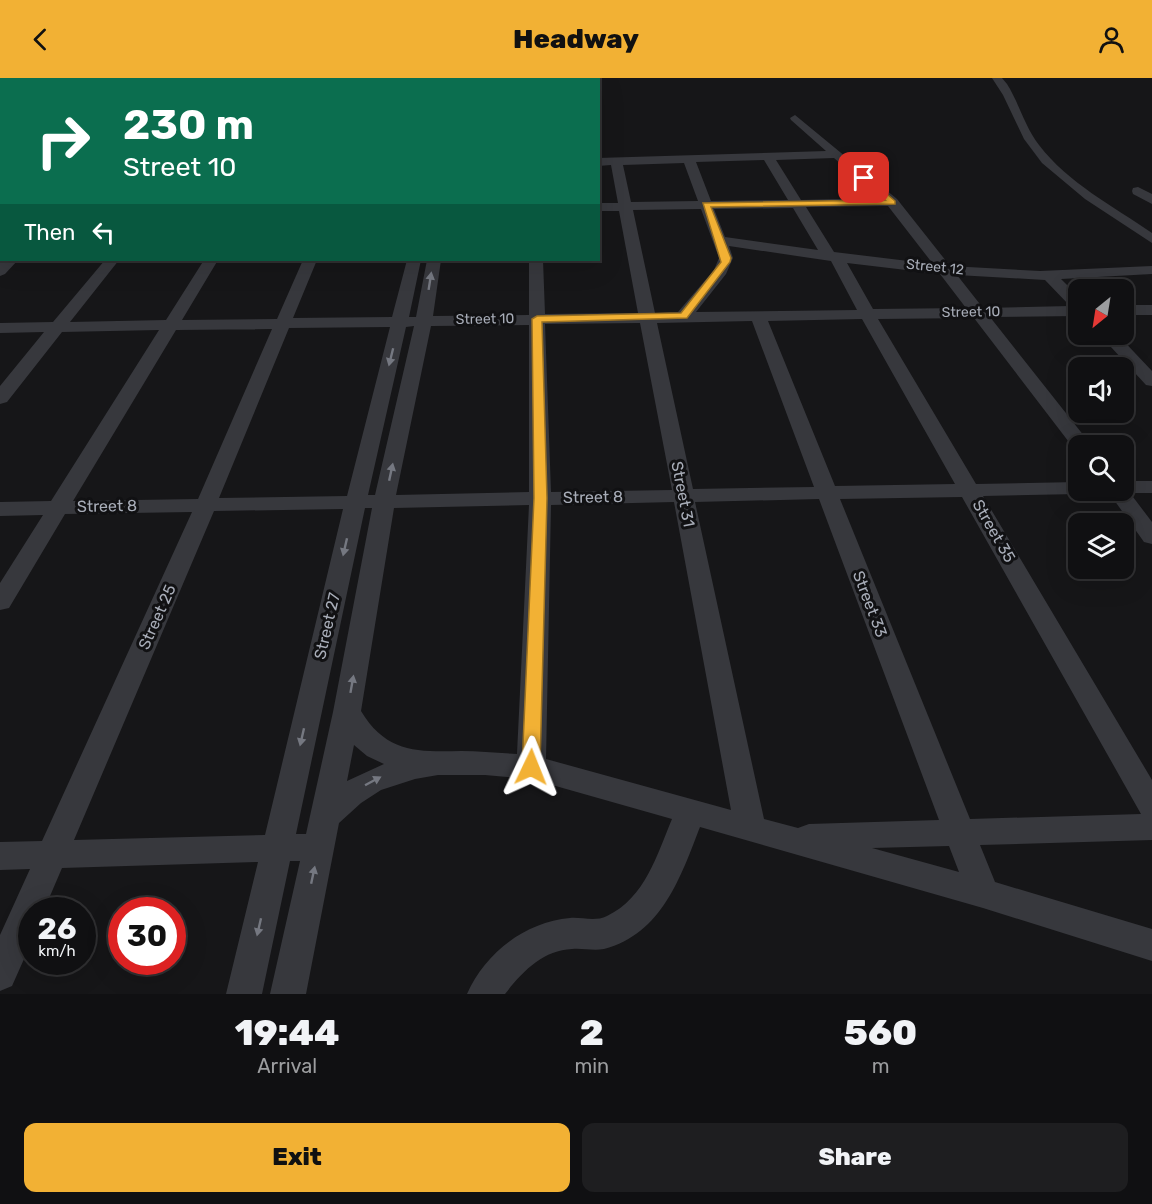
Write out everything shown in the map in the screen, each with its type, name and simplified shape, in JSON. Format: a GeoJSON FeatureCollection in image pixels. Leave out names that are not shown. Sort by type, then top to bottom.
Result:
{"type":"FeatureCollection","features":[{"type":"Feature","properties":{"kind":"street"},"geometry":{"type":"LineString","coordinates":[[997,78],[1009,93],[1032,144],[1046,161],[1061,175],[1152,239]]}},
{"type":"Feature","properties":{"kind":"street"},"geometry":{"type":"LineString","coordinates":[[795,118],[892,202],[1073,435]]}},
{"type":"Feature","properties":{"kind":"street"},"geometry":{"type":"LineString","coordinates":[[607,162],[835,154]]}},
{"type":"Feature","properties":{"kind":"street","name":"Street 35"},"geometry":{"type":"LineString","coordinates":[[768,156],[867,314],[1152,807]]}},
{"type":"Feature","properties":{"kind":"street"},"geometry":{"type":"LineString","coordinates":[[684,316],[724,266],[726,258],[688,158]]}},
{"type":"Feature","properties":{"kind":"street","name":"Street 31"},"geometry":{"type":"LineString","coordinates":[[607,162],[624,206],[750,827]]}},
{"type":"Feature","properties":{"kind":"street"},"geometry":{"type":"LineString","coordinates":[[1138,191],[1152,200]]}},
{"type":"Feature","properties":{"kind":"street"},"geometry":{"type":"LineString","coordinates":[[600,207],[892,202]]}},
{"type":"Feature","properties":{"kind":"street","name":"Street 12"},"geometry":{"type":"LineString","coordinates":[[720,241],[946,269],[1026,275],[1152,270]]}},
{"type":"Feature","properties":{"kind":"street"},"geometry":{"type":"LineString","coordinates":[[0,398],[111,261]]}},
{"type":"Feature","properties":{"kind":"street"},"geometry":{"type":"LineString","coordinates":[[0,602],[210,261]]}},
{"type":"Feature","properties":{"kind":"street","name":"Street 25"},"geometry":{"type":"LineString","coordinates":[[0,974],[310,261]]}},
{"type":"Feature","properties":{"kind":"street","name":"Street 27"},"geometry":{"type":"LineString","coordinates":[[288,994],[347,712],[384,501],[412,320],[414,261]]}},
{"type":"Feature","properties":{"kind":"street","name":"Street 27"},"geometry":{"type":"LineString","coordinates":[[244,994],[356,501],[412,320],[434,261]]}},
{"type":"Feature","properties":{"kind":"street"},"geometry":{"type":"LineString","coordinates":[[531,767],[540,498],[536,261]]}},
{"type":"Feature","properties":{"kind":"street"},"geometry":{"type":"LineString","coordinates":[[1048,274],[1068,295]]}},
{"type":"Feature","properties":{"kind":"street"},"geometry":{"type":"LineString","coordinates":[[1134,310],[1152,310]]}},
{"type":"Feature","properties":{"kind":"street","name":"Street 10"},"geometry":{"type":"LineString","coordinates":[[0,328],[1068,311]]}},
{"type":"Feature","properties":{"kind":"street","name":"Street 33"},"geometry":{"type":"LineString","coordinates":[[758,315],[982,892]]}},
{"type":"Feature","properties":{"kind":"street"},"geometry":{"type":"LineString","coordinates":[[1118,345],[1152,381]]}},
{"type":"Feature","properties":{"kind":"street"},"geometry":{"type":"LineString","coordinates":[[1134,487],[1152,487]]}},
{"type":"Feature","properties":{"kind":"street","name":"Street 8"},"geometry":{"type":"LineString","coordinates":[[0,509],[1068,488]]}},
{"type":"Feature","properties":{"kind":"street"},"geometry":{"type":"LineString","coordinates":[[1125,501],[1152,537]]}},
{"type":"Feature","properties":{"kind":"street"},"geometry":{"type":"LineString","coordinates":[[347,712],[358,733],[379,750],[407,760],[440,763]]}},
{"type":"Feature","properties":{"kind":"street"},"geometry":{"type":"LineString","coordinates":[[326,816],[350,794],[378,778],[408,767],[440,763],[485,762],[531,767],[982,892],[1152,945]]}},
{"type":"Feature","properties":{"kind":"street"},"geometry":{"type":"LineString","coordinates":[[485,994],[500,971],[518,953],[540,941],[570,933],[602,934],[625,924],[644,908],[657,890],[690,811]]}},
{"type":"Feature","properties":{"kind":"street"},"geometry":{"type":"LineString","coordinates":[[784,837],[1152,827]]}},
{"type":"Feature","properties":{"kind":"street"},"geometry":{"type":"LineString","coordinates":[[0,856],[318,847]]}},
{"type":"Feature","properties":{"kind":"route"},"geometry":{"type":"LineString","coordinates":[[531,767],[540,498],[537,319],[684,316],[726,262],[706,205],[892,202],[864,178]]}}]}
